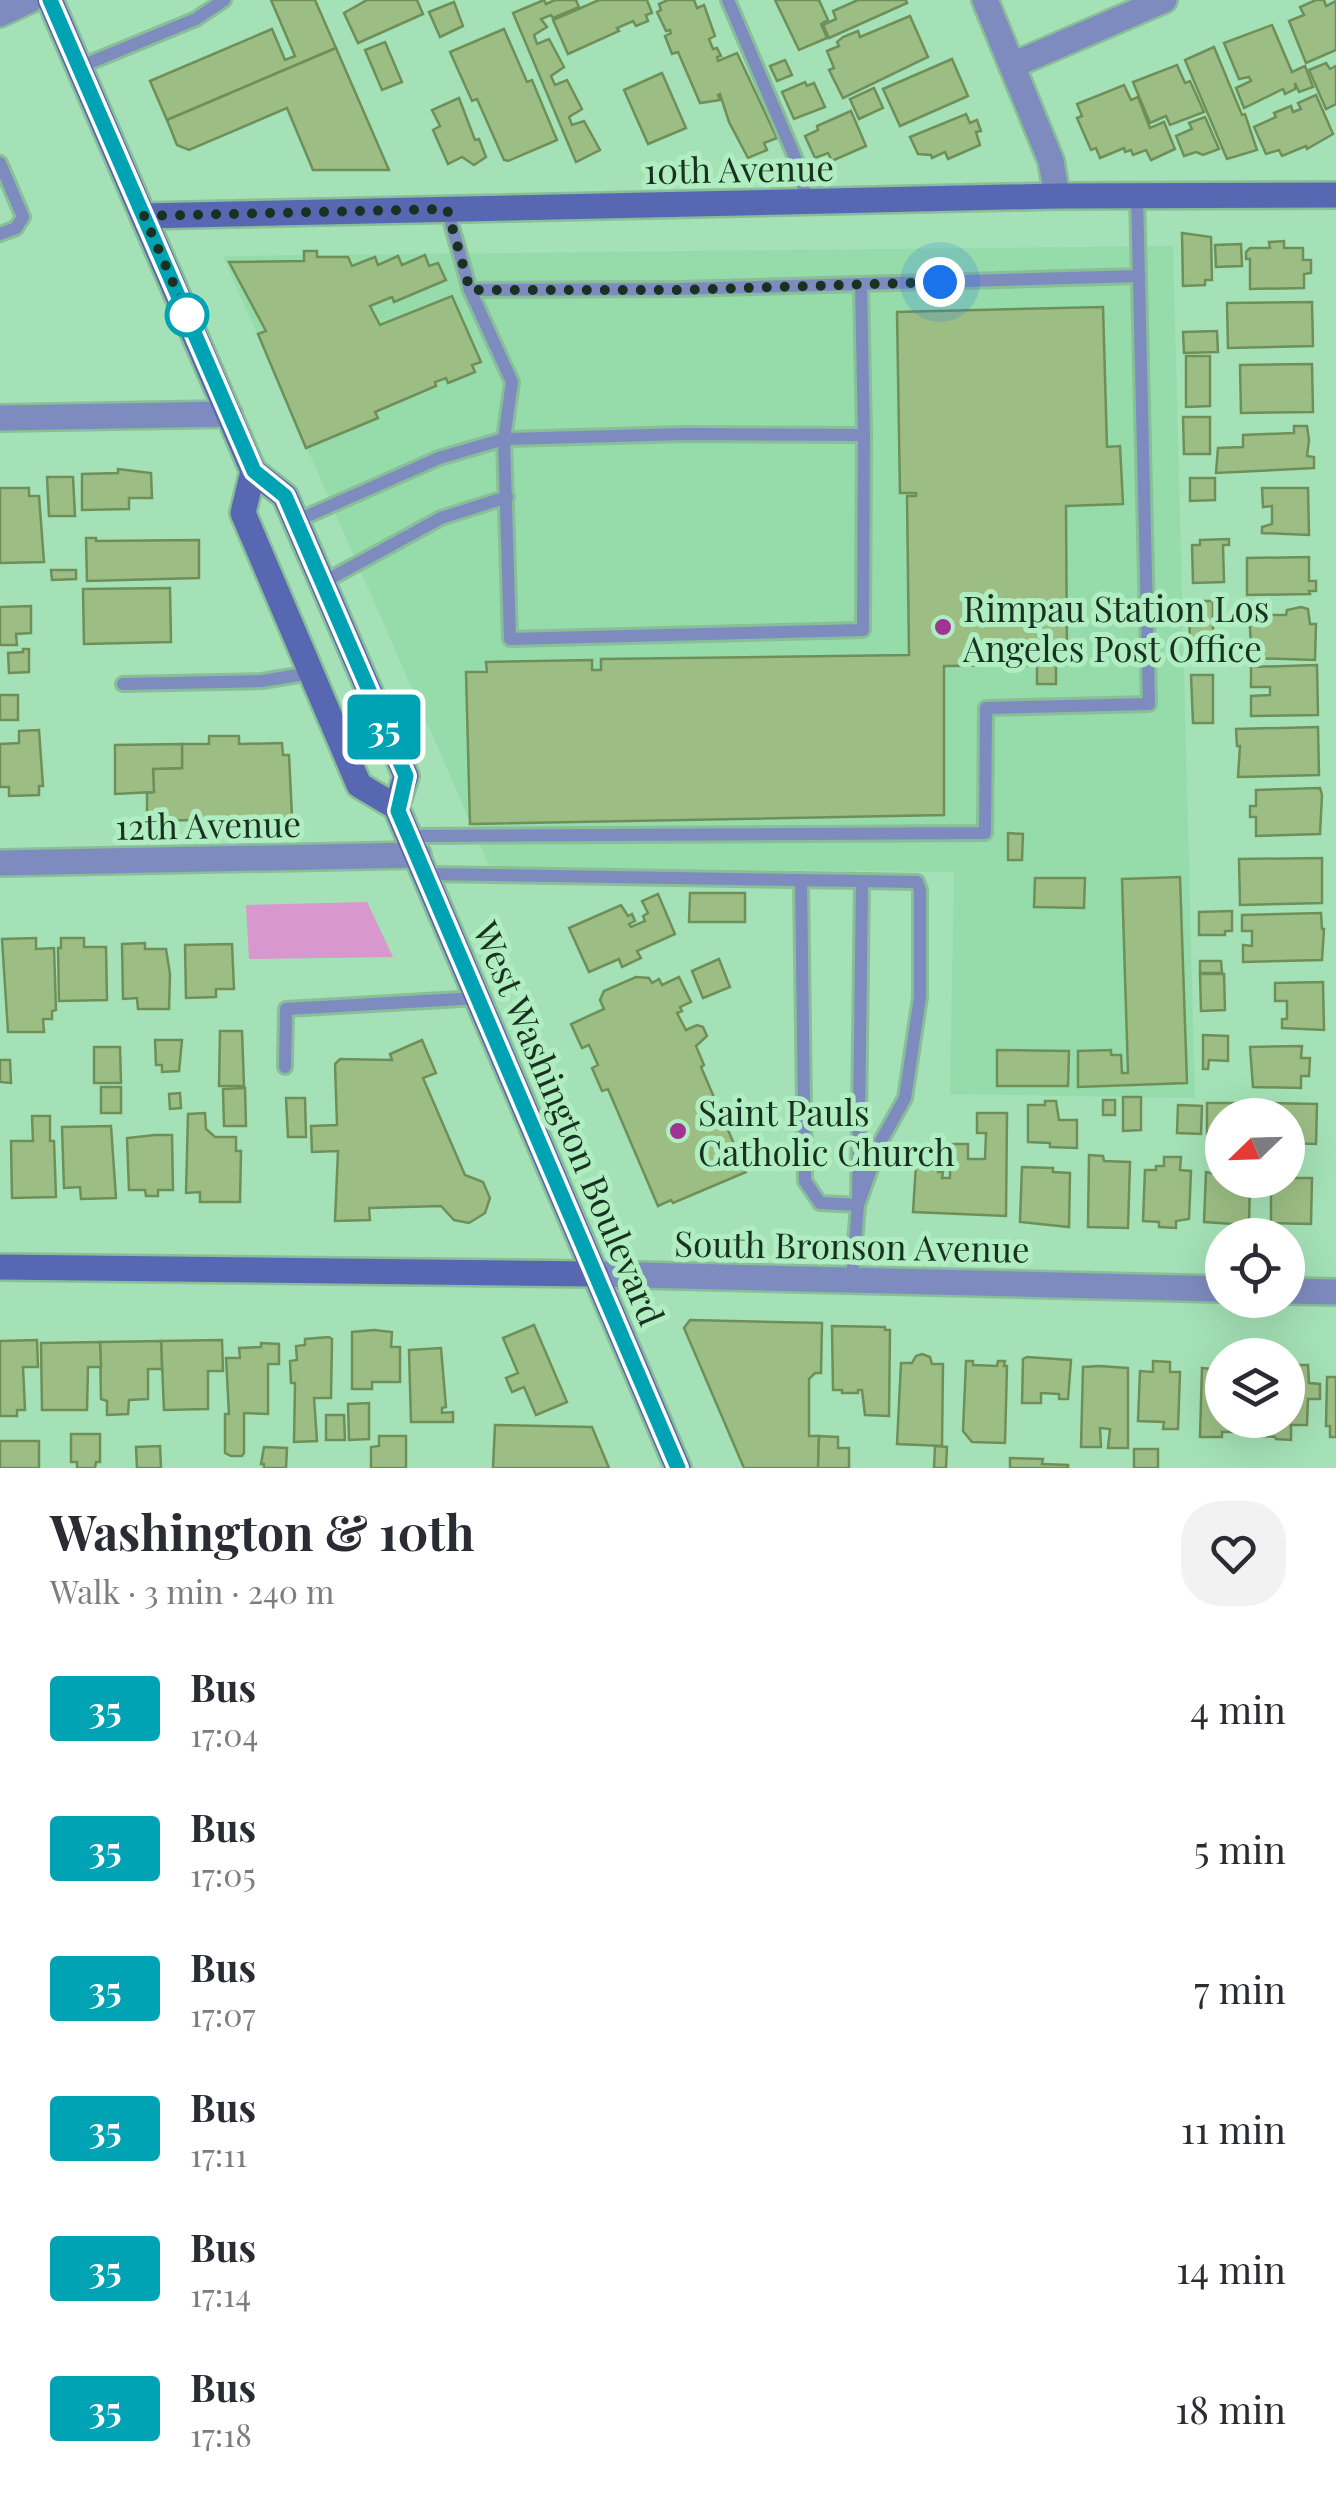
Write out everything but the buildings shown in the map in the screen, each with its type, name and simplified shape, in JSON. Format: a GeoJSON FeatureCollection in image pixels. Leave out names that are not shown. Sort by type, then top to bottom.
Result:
{"type":"FeatureCollection","features":[{"type":"Feature","properties":{"kind":"main road","name":"West Washington Boulevard"},"geometry":{"type":"LineString","coordinates":[[50,0],[254,471],[285,496],[406,776],[396,807],[678,1468]]}},
{"type":"Feature","properties":{"kind":"main road","name":"10th Avenue"},"geometry":{"type":"LineString","coordinates":[[144,216],[1057,196],[1336,195]]}},
{"type":"Feature","properties":{"kind":"main road"},"geometry":{"type":"LineString","coordinates":[[254,471],[242,513],[359,785],[396,807]]}},
{"type":"Feature","properties":{"kind":"main road","name":"South Bronson Avenue"},"geometry":{"type":"LineString","coordinates":[[0,1267],[596,1274]]}},
{"type":"Feature","properties":{"kind":"street"},"geometry":{"type":"LineString","coordinates":[[0,14],[30,0]]}},
{"type":"Feature","properties":{"kind":"street"},"geometry":{"type":"LineString","coordinates":[[985,0],[1052,160],[1057,196]]}},
{"type":"Feature","properties":{"kind":"street"},"geometry":{"type":"LineString","coordinates":[[1013,64],[1164,0]]}},
{"type":"Feature","properties":{"kind":"street"},"geometry":{"type":"LineString","coordinates":[[0,418],[229,414]]}},
{"type":"Feature","properties":{"kind":"street","name":"12th Avenue"},"geometry":{"type":"LineString","coordinates":[[0,864],[418,855]]}},
{"type":"Feature","properties":{"kind":"street","name":"South Bronson Avenue"},"geometry":{"type":"LineString","coordinates":[[596,1274],[1205,1289]]}},
{"type":"Feature","properties":{"kind":"street"},"geometry":{"type":"LineString","coordinates":[[1305,1291],[1336,1292]]}},
{"type":"Feature","properties":{"kind":"lane"},"geometry":{"type":"LineString","coordinates":[[79,67],[196,18],[224,0]]}},
{"type":"Feature","properties":{"kind":"lane"},"geometry":{"type":"LineString","coordinates":[[728,0],[798,162],[807,201]]}},
{"type":"Feature","properties":{"kind":"lane"},"geometry":{"type":"LineString","coordinates":[[0,163],[23,217],[16,228],[0,234]]}},
{"type":"Feature","properties":{"kind":"lane"},"geometry":{"type":"LineString","coordinates":[[418,855],[985,832],[986,708],[1149,704],[1137,196]]}},
{"type":"Feature","properties":{"kind":"lane"},"geometry":{"type":"LineString","coordinates":[[447,209],[470,290],[512,382],[504,439],[510,639],[863,630],[861,284]]}},
{"type":"Feature","properties":{"kind":"lane"},"geometry":{"type":"LineString","coordinates":[[470,290],[679,290],[1138,276]]}},
{"type":"Feature","properties":{"kind":"lane"},"geometry":{"type":"LineString","coordinates":[[296,521],[438,458],[504,439],[685,434],[864,436]]}},
{"type":"Feature","properties":{"kind":"lane"},"geometry":{"type":"LineString","coordinates":[[322,583],[441,518],[506,497]]}},
{"type":"Feature","properties":{"kind":"lane"},"geometry":{"type":"LineString","coordinates":[[123,684],[262,682],[310,672]]}},
{"type":"Feature","properties":{"kind":"lane"},"geometry":{"type":"LineString","coordinates":[[418,855],[801,880],[917,882],[920,997],[905,1098],[881,1141],[858,1205]]}},
{"type":"Feature","properties":{"kind":"lane"},"geometry":{"type":"LineString","coordinates":[[801,880],[805,1181],[820,1202],[858,1205]]}},
{"type":"Feature","properties":{"kind":"lane"},"geometry":{"type":"LineString","coordinates":[[852,1280],[858,1205],[862,881]]}},
{"type":"Feature","properties":{"kind":"lane"},"geometry":{"type":"LineString","coordinates":[[285,1067],[286,1009],[478,998]]}},
{"type":"Feature","properties":{"kind":"shaded area"},"geometry":{"type":"Polygon","coordinates":[[[1173,246],[1195,1098],[950,1094],[954,872],[490,867],[223,256],[1173,246]]]}},
{"type":"Feature","properties":{"kind":"shaded area"},"geometry":{"type":"Polygon","coordinates":[[[367,902],[393,957],[249,959],[246,905],[367,902]]]}},
{"type":"Feature","properties":{"kind":"bus line","name":"35"},"geometry":{"type":"LineString","coordinates":[[50,0],[254,471],[285,496],[406,776],[396,807],[678,1468]]}},
{"type":"Feature","properties":{"kind":"place","name":"Rimpau Station Los Angeles Post Office"},"geometry":{"type":"Point","coordinates":[943,627]}},
{"type":"Feature","properties":{"kind":"place","name":"Saint Pauls Catholic Church"},"geometry":{"type":"Point","coordinates":[678,1131]}},
{"type":"Feature","properties":{"kind":"route"},"geometry":{"type":"LineString","coordinates":[[187,315],[144,216],[447,209],[470,290],[679,290],[940,282]]}}]}
